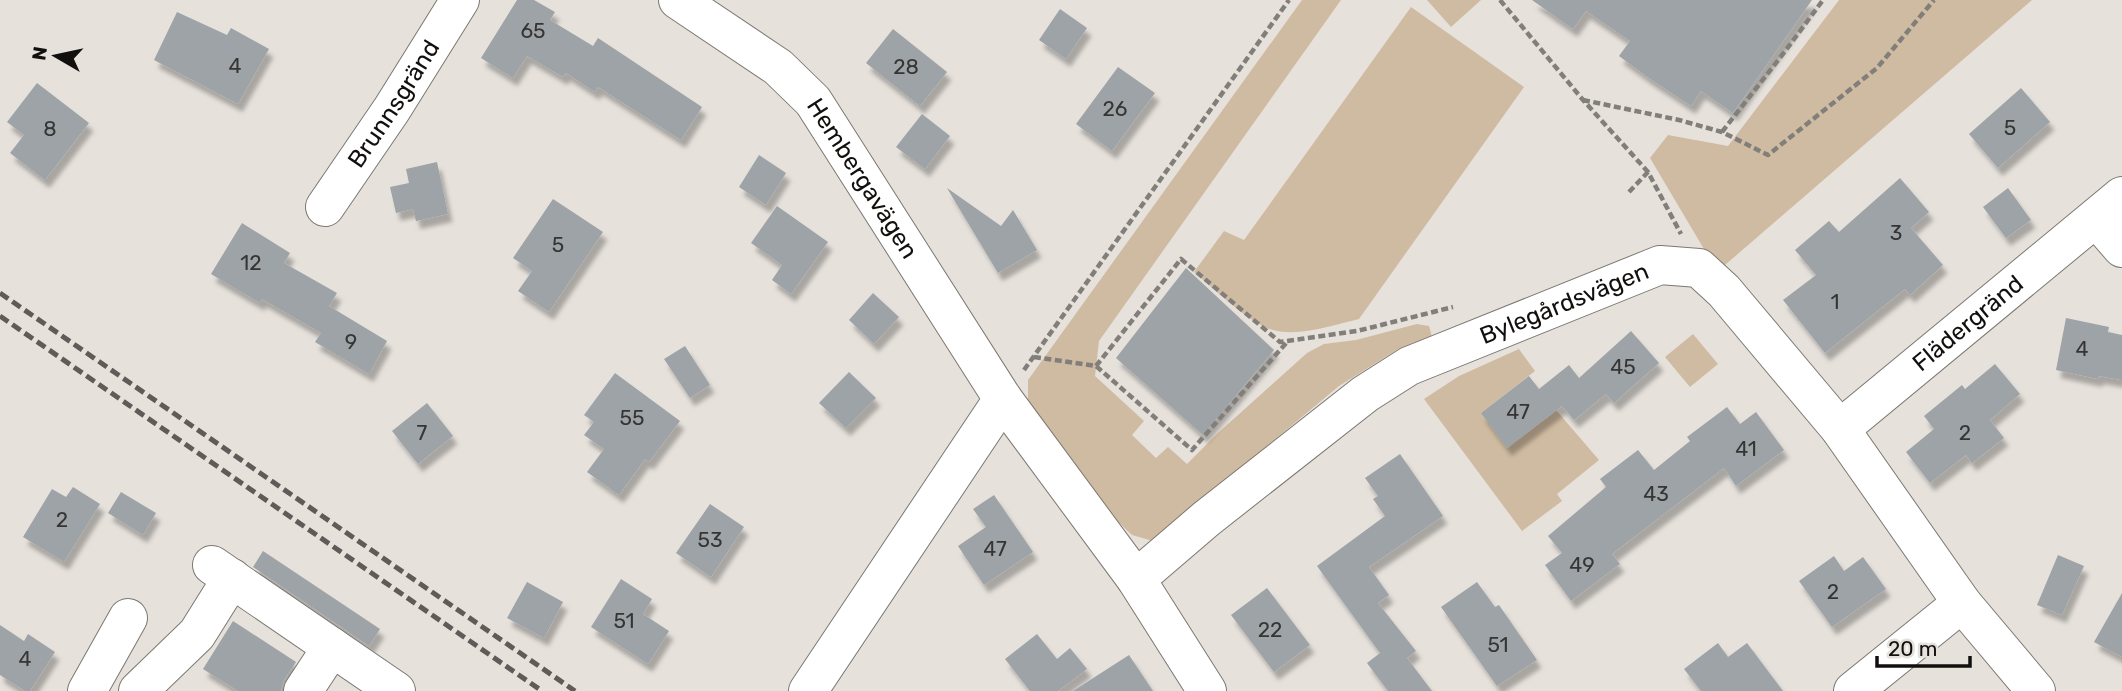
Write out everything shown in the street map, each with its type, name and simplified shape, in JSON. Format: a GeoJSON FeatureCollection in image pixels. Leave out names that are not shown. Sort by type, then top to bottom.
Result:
{"type":"FeatureCollection","features":[{"type":"Feature","properties":{"kind":"street","name":"Brunnsgränd"},"geometry":{"type":"LineString","coordinates":[[325,207],[392,109],[460,0]]}},
{"type":"Feature","properties":{"kind":"street","name":"Hembergavägen"},"geometry":{"type":"LineString","coordinates":[[678,0],[778,67],[813,101],[1003,400],[1136,579],[1207,691]]}},
{"type":"Feature","properties":{"kind":"street","name":"Flädergränd"},"geometry":{"type":"LineString","coordinates":[[1840,429],[2109,207],[2122,248]]}},
{"type":"Feature","properties":{"kind":"street","name":"Bylegårdsvägen"},"geometry":{"type":"LineString","coordinates":[[1136,579],[1206,519],[1355,402],[1409,366],[1660,265],[1699,268]]}},
{"type":"Feature","properties":{"kind":"street"},"geometry":{"type":"LineString","coordinates":[[1699,268],[1724,291],[1840,429],[1962,603],[2036,691]]}},
{"type":"Feature","properties":{"kind":"street"},"geometry":{"type":"LineString","coordinates":[[808,691],[1003,400]]}},
{"type":"Feature","properties":{"kind":"street"},"geometry":{"type":"LineString","coordinates":[[138,691],[197,634],[222,572],[396,691]]}},
{"type":"Feature","properties":{"kind":"street"},"geometry":{"type":"LineString","coordinates":[[1853,691],[1962,603]]}},
{"type":"Feature","properties":{"kind":"street"},"geometry":{"type":"LineString","coordinates":[[87,691],[128,618]]}},
{"type":"Feature","properties":{"kind":"street"},"geometry":{"type":"LineString","coordinates":[[303,691],[332,647]]}},
{"type":"Feature","properties":{"kind":"path"},"geometry":{"type":"LineString","coordinates":[[1003,400],[1289,0]]}},
{"type":"Feature","properties":{"kind":"path"},"geometry":{"type":"LineString","coordinates":[[1500,0],[1583,100],[1648,172],[1699,268]]}},
{"type":"Feature","properties":{"kind":"path"},"geometry":{"type":"LineString","coordinates":[[1721,132],[1822,0]]}},
{"type":"Feature","properties":{"kind":"path"},"geometry":{"type":"LineString","coordinates":[[1583,100],[1679,120],[1721,132],[1768,155],[1877,68],[1934,0]]}},
{"type":"Feature","properties":{"kind":"path"},"geometry":{"type":"LineString","coordinates":[[1629,192],[1648,172]]}},
{"type":"Feature","properties":{"kind":"path"},"geometry":{"type":"LineString","coordinates":[[1096,366],[1181,259],[1280,342],[1357,331],[1453,307]]}},
{"type":"Feature","properties":{"kind":"path"},"geometry":{"type":"LineString","coordinates":[[1034,357],[1096,366],[1192,450],[1287,342]]}},
{"type":"Feature","properties":{"kind":"shaded area"},"geometry":{"type":"Polygon","coordinates":[[[1302,0],[1341,0],[1099,341],[1095,376],[1144,421],[1132,435],[1156,458],[1168,447],[1187,464],[1307,353],[1324,344],[1356,340],[1417,324],[1429,326],[1432,337],[1398,349],[1339,386],[1153,541],[1132,535],[1113,517],[1028,403],[1028,380],[1302,0]]]}},
{"type":"Feature","properties":{"kind":"shaded area"},"geometry":{"type":"Polygon","coordinates":[[[1427,0],[1481,0],[1451,27],[1427,0]]]}},
{"type":"Feature","properties":{"kind":"shaded area"},"geometry":{"type":"Polygon","coordinates":[[[1839,0],[2032,0],[1725,265],[1714,266],[1650,158],[1668,135],[1728,146],[1839,0]]]}},
{"type":"Feature","properties":{"kind":"shaded area"},"geometry":{"type":"Polygon","coordinates":[[[1411,7],[1524,87],[1359,319],[1294,332],[1273,330],[1254,321],[1232,305],[1194,272],[1224,231],[1244,240],[1411,7]]]}},
{"type":"Feature","properties":{"kind":"shaded area"},"geometry":{"type":"Polygon","coordinates":[[[1693,334],[1718,364],[1690,387],[1665,357],[1693,334]]]}},
{"type":"Feature","properties":{"kind":"shaded area"},"geometry":{"type":"Polygon","coordinates":[[[1519,349],[1535,371],[1481,413],[1556,410],[1599,460],[1557,494],[1562,501],[1522,531],[1424,399],[1459,376],[1519,349]]]}},
{"type":"Feature","properties":{"kind":"building"},"geometry":{"type":"Polygon","coordinates":[[[517,0],[534,0],[555,12],[550,20],[593,46],[598,38],[702,107],[681,140],[598,87],[595,92],[566,73],[563,77],[527,56],[513,78],[481,58],[517,0]]]}},
{"type":"Feature","properties":{"kind":"building"},"geometry":{"type":"Polygon","coordinates":[[[1532,0],[1812,0],[1733,113],[1701,91],[1691,106],[1649,78],[1619,56],[1630,41],[1586,11],[1573,29],[1532,0]]]}},
{"type":"Feature","properties":{"kind":"building"},"geometry":{"type":"Polygon","coordinates":[[[1060,9],[1087,28],[1066,59],[1039,40],[1060,9]]]}},
{"type":"Feature","properties":{"kind":"building"},"geometry":{"type":"Polygon","coordinates":[[[177,12],[227,35],[231,28],[269,49],[238,104],[154,60],[177,12]]]}},
{"type":"Feature","properties":{"kind":"building"},"geometry":{"type":"Polygon","coordinates":[[[893,29],[947,72],[920,106],[866,63],[893,29]]]}},
{"type":"Feature","properties":{"kind":"building"},"geometry":{"type":"Polygon","coordinates":[[[1118,67],[1155,93],[1112,151],[1076,124],[1118,67]]]}},
{"type":"Feature","properties":{"kind":"building"},"geometry":{"type":"Polygon","coordinates":[[[37,83],[89,123],[45,180],[10,153],[24,135],[7,122],[37,83]]]}},
{"type":"Feature","properties":{"kind":"building"},"geometry":{"type":"Polygon","coordinates":[[[2021,88],[2050,122],[1998,168],[1969,134],[2021,88]]]}},
{"type":"Feature","properties":{"kind":"building"},"geometry":{"type":"Polygon","coordinates":[[[922,114],[950,136],[925,169],[896,147],[922,114]]]}},
{"type":"Feature","properties":{"kind":"building"},"geometry":{"type":"Polygon","coordinates":[[[759,155],[786,173],[766,205],[739,187],[759,155]]]}},
{"type":"Feature","properties":{"kind":"building"},"geometry":{"type":"Polygon","coordinates":[[[437,162],[448,214],[416,221],[413,209],[396,213],[390,187],[409,183],[406,169],[437,162]]]}},
{"type":"Feature","properties":{"kind":"building"},"geometry":{"type":"Polygon","coordinates":[[[1900,178],[1929,212],[1911,228],[1943,265],[1910,295],[1905,289],[1825,353],[1783,300],[1816,275],[1795,250],[1829,221],[1839,232],[1900,178]]]}},
{"type":"Feature","properties":{"kind":"building"},"geometry":{"type":"Polygon","coordinates":[[[947,188],[1001,226],[1013,210],[1037,250],[998,273],[947,188]]]}},
{"type":"Feature","properties":{"kind":"building"},"geometry":{"type":"Polygon","coordinates":[[[2008,188],[2031,220],[2006,238],[1983,207],[2008,188]]]}},
{"type":"Feature","properties":{"kind":"building"},"geometry":{"type":"Polygon","coordinates":[[[553,199],[603,232],[549,312],[518,291],[532,271],[513,258],[553,199]]]}},
{"type":"Feature","properties":{"kind":"building"},"geometry":{"type":"Polygon","coordinates":[[[777,206],[828,242],[791,294],[772,280],[782,265],[751,243],[777,206]]]}},
{"type":"Feature","properties":{"kind":"building"},"geometry":{"type":"Polygon","coordinates":[[[242,223],[290,253],[284,263],[337,293],[329,306],[387,341],[369,374],[315,342],[321,333],[262,299],[260,303],[211,274],[242,223]]]}},
{"type":"Feature","properties":{"kind":"building"},"geometry":{"type":"Polygon","coordinates":[[[1186,268],[1274,350],[1203,435],[1116,358],[1186,268]]]}},
{"type":"Feature","properties":{"kind":"building"},"geometry":{"type":"Polygon","coordinates":[[[873,293],[899,317],[874,344],[849,320],[873,293]]]}},
{"type":"Feature","properties":{"kind":"building"},"geometry":{"type":"Polygon","coordinates":[[[2066,318],[2109,327],[2108,332],[2122,335],[2122,380],[2099,376],[2098,379],[2056,370],[2066,318]]]}},
{"type":"Feature","properties":{"kind":"building"},"geometry":{"type":"Polygon","coordinates":[[[1631,331],[1659,363],[1614,403],[1606,394],[1574,420],[1562,406],[1507,448],[1481,413],[1529,376],[1539,389],[1569,365],[1579,378],[1631,331]]]}},
{"type":"Feature","properties":{"kind":"building"},"geometry":{"type":"Polygon","coordinates":[[[685,346],[710,385],[690,398],[664,359],[685,346]]]}},
{"type":"Feature","properties":{"kind":"building"},"geometry":{"type":"Polygon","coordinates":[[[1995,364],[2020,394],[1990,420],[2004,438],[1972,463],[1966,455],[1930,483],[1906,452],[1934,429],[1924,416],[1962,385],[1965,389],[1995,364]]]}},
{"type":"Feature","properties":{"kind":"building"},"geometry":{"type":"Polygon","coordinates":[[[849,372],[876,398],[846,428],[819,403],[849,372]]]}},
{"type":"Feature","properties":{"kind":"building"},"geometry":{"type":"Polygon","coordinates":[[[615,373],[680,421],[649,462],[645,459],[619,495],[587,472],[604,449],[584,435],[594,422],[584,415],[615,373]]]}},
{"type":"Feature","properties":{"kind":"building"},"geometry":{"type":"Polygon","coordinates":[[[427,403],[453,436],[418,464],[392,431],[427,403]]]}},
{"type":"Feature","properties":{"kind":"building"},"geometry":{"type":"Polygon","coordinates":[[[1727,407],[1740,424],[1756,412],[1784,450],[1736,486],[1724,468],[1612,554],[1620,564],[1571,601],[1545,565],[1562,553],[1548,536],[1606,487],[1600,479],[1638,450],[1654,470],[1690,441],[1687,437],[1727,407]]]}},
{"type":"Feature","properties":{"kind":"building"},"geometry":{"type":"Polygon","coordinates":[[[1400,454],[1443,516],[1369,567],[1389,595],[1378,603],[1416,651],[1407,658],[1432,691],[1388,691],[1367,663],[1380,653],[1317,566],[1385,516],[1373,499],[1378,496],[1365,478],[1400,454]]]}},
{"type":"Feature","properties":{"kind":"building"},"geometry":{"type":"Polygon","coordinates":[[[73,487],[100,504],[64,562],[23,537],[52,489],[66,497],[73,487]]]}},
{"type":"Feature","properties":{"kind":"building"},"geometry":{"type":"Polygon","coordinates":[[[121,492],[156,513],[143,535],[108,513],[121,492]]]}},
{"type":"Feature","properties":{"kind":"building"},"geometry":{"type":"Polygon","coordinates":[[[994,495],[1033,552],[984,585],[958,546],[986,527],[973,509],[994,495]]]}},
{"type":"Feature","properties":{"kind":"building"},"geometry":{"type":"Polygon","coordinates":[[[710,504],[744,527],[711,577],[676,553],[710,504]]]}},
{"type":"Feature","properties":{"kind":"building"},"geometry":{"type":"Polygon","coordinates":[[[263,551],[380,629],[369,646],[253,567],[263,551]]]}},
{"type":"Feature","properties":{"kind":"building"},"geometry":{"type":"Polygon","coordinates":[[[2058,555],[2084,566],[2062,615],[2037,605],[2058,555]]]}},
{"type":"Feature","properties":{"kind":"building"},"geometry":{"type":"Polygon","coordinates":[[[1834,556],[1844,571],[1863,557],[1886,589],[1832,627],[1799,581],[1834,556]]]}},
{"type":"Feature","properties":{"kind":"building"},"geometry":{"type":"Polygon","coordinates":[[[621,579],[652,599],[643,614],[669,631],[648,664],[591,627],[621,579]]]}},
{"type":"Feature","properties":{"kind":"building"},"geometry":{"type":"Polygon","coordinates":[[[527,582],[563,602],[544,638],[507,618],[527,582]]]}},
{"type":"Feature","properties":{"kind":"building"},"geometry":{"type":"Polygon","coordinates":[[[1477,582],[1495,607],[1499,605],[1537,660],[1497,686],[1441,607],[1477,582]]]}},
{"type":"Feature","properties":{"kind":"building"},"geometry":{"type":"Polygon","coordinates":[[[1267,588],[1310,645],[1274,672],[1231,615],[1267,588]]]}},
{"type":"Feature","properties":{"kind":"building"},"geometry":{"type":"Polygon","coordinates":[[[2122,593],[2122,657],[2094,642],[2122,593]]]}},
{"type":"Feature","properties":{"kind":"building"},"geometry":{"type":"Polygon","coordinates":[[[233,621],[296,662],[284,680],[281,691],[238,691],[203,669],[233,621]]]}},
{"type":"Feature","properties":{"kind":"building"},"geometry":{"type":"Polygon","coordinates":[[[0,625],[24,641],[28,634],[55,652],[30,691],[25,691],[0,675],[0,625]]]}},
{"type":"Feature","properties":{"kind":"building"},"geometry":{"type":"Polygon","coordinates":[[[1037,634],[1057,659],[1070,648],[1087,669],[1058,691],[1030,691],[1005,659],[1037,634]]]}},
{"type":"Feature","properties":{"kind":"building"},"geometry":{"type":"Polygon","coordinates":[[[1718,643],[1728,657],[1747,643],[1783,691],[1701,691],[1684,669],[1718,643]]]}},
{"type":"Feature","properties":{"kind":"building"},"geometry":{"type":"Polygon","coordinates":[[[1129,655],[1153,691],[1073,691],[1129,655]]]}},
{"type":"Feature","properties":{"kind":"railway"},"geometry":{"type":"LineString","coordinates":[[0,293],[575,691]]}},
{"type":"Feature","properties":{"kind":"railway"},"geometry":{"type":"LineString","coordinates":[[0,316],[542,691]]}}]}
